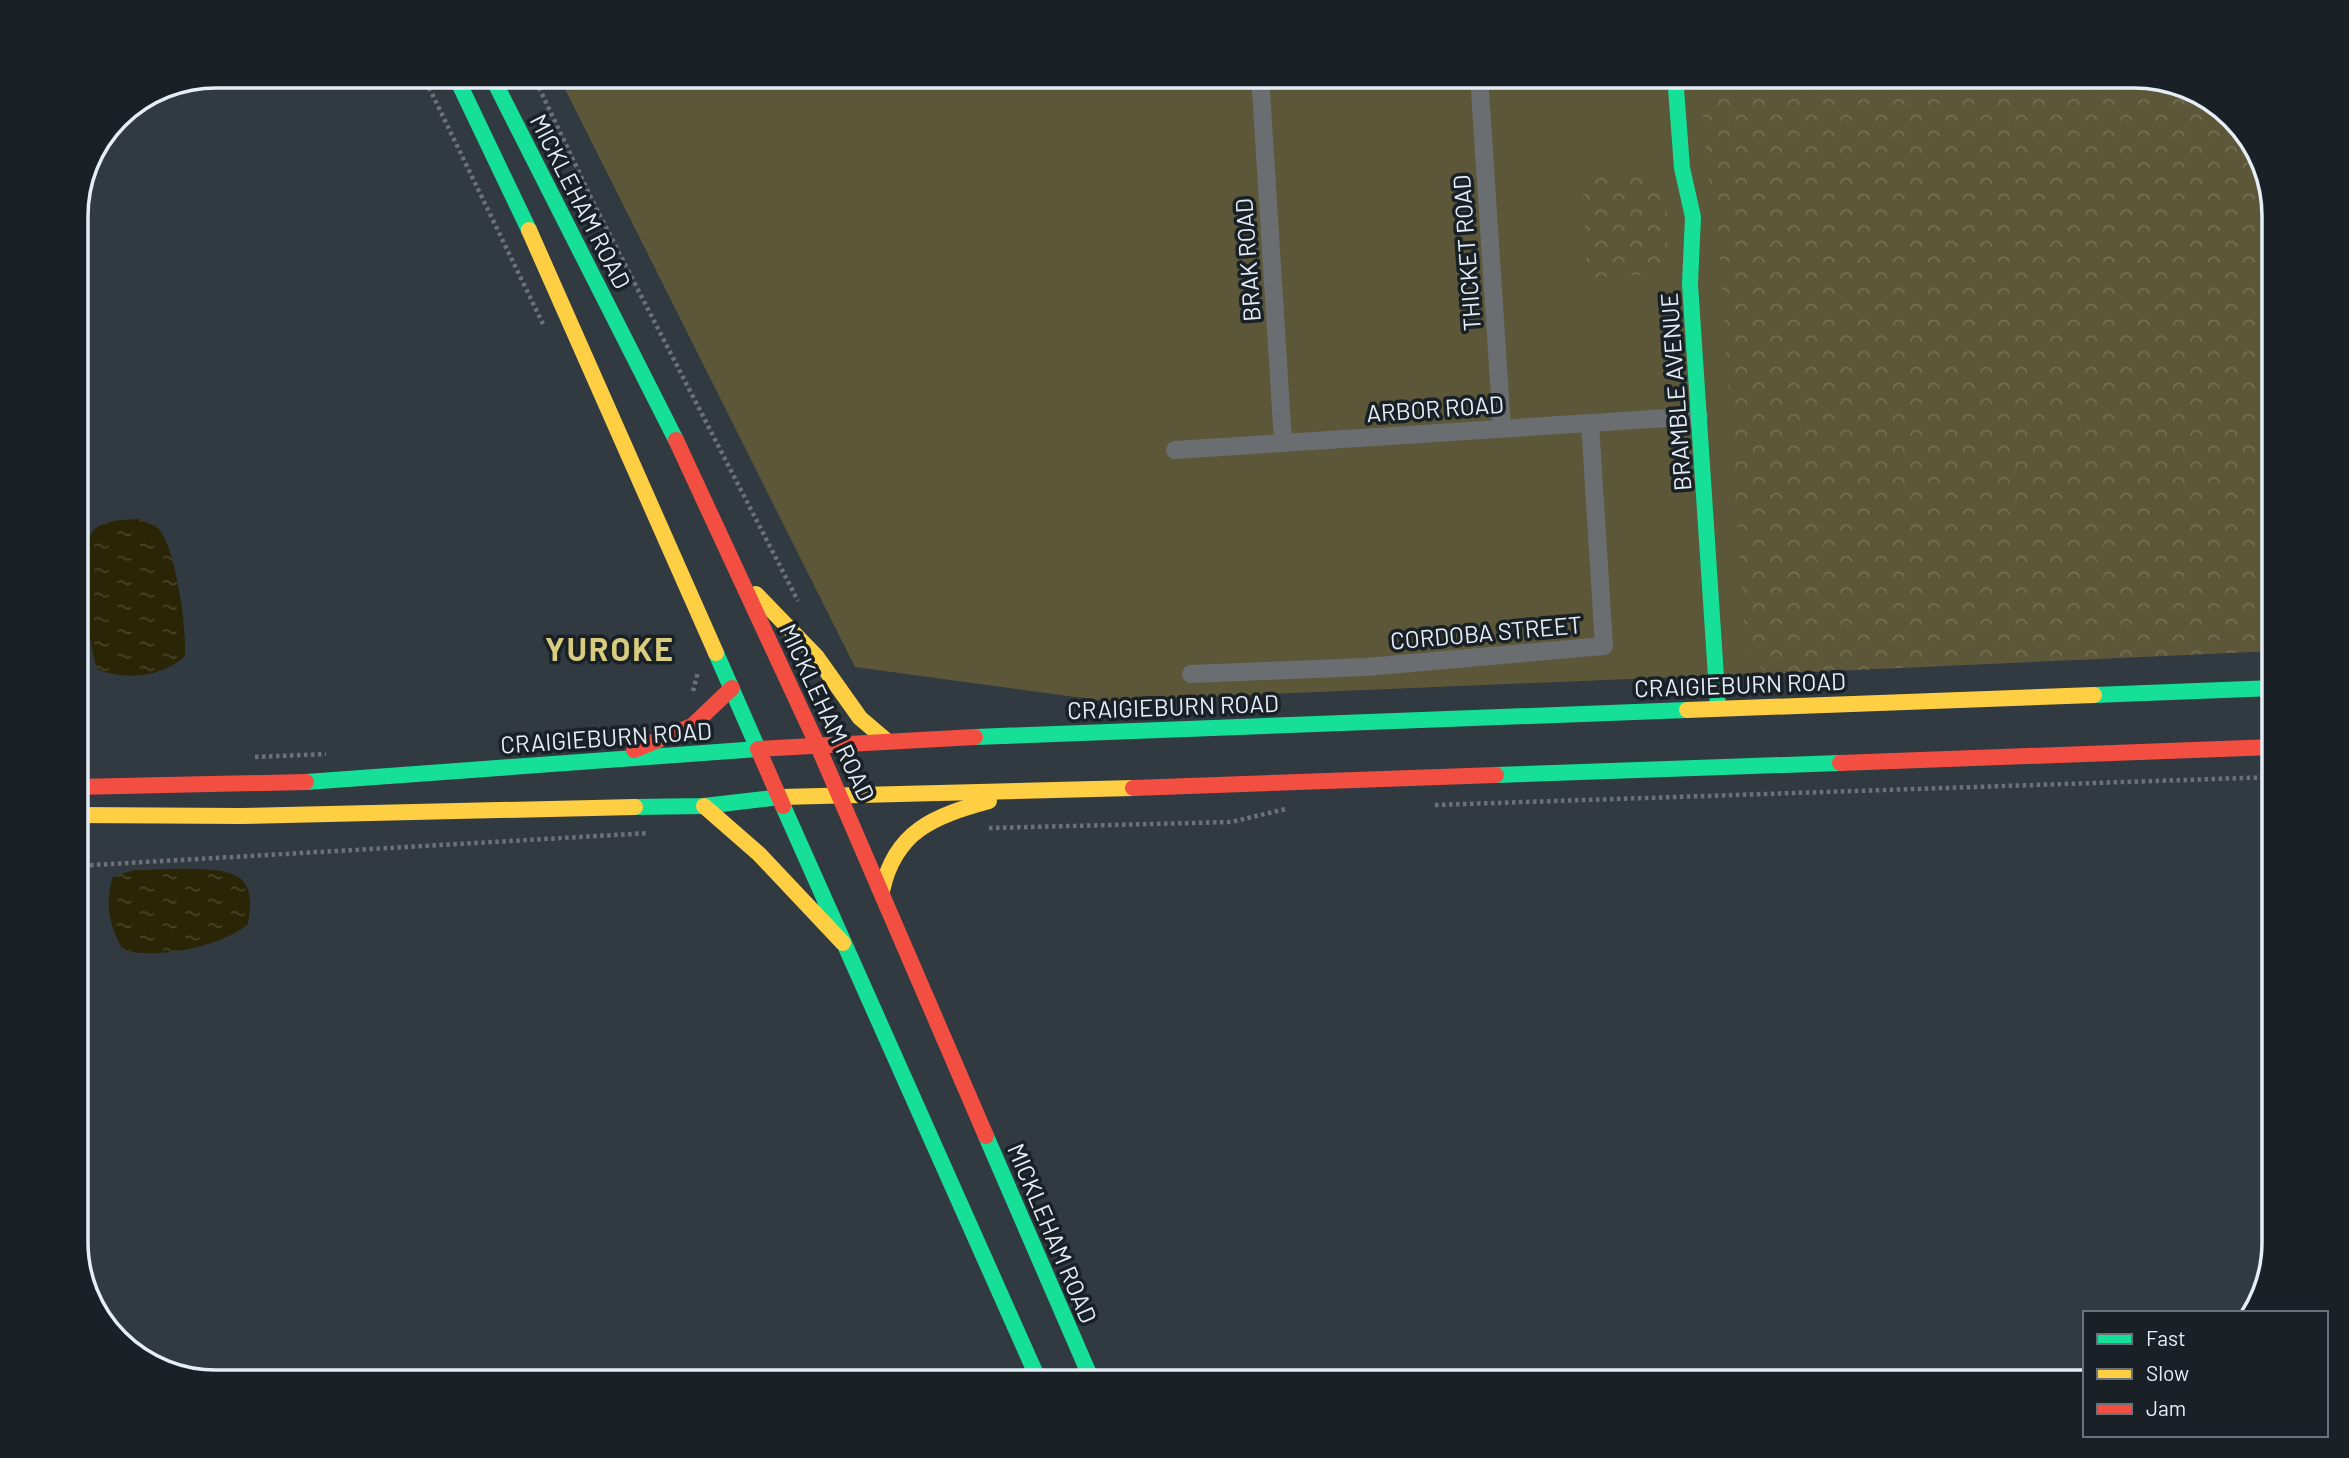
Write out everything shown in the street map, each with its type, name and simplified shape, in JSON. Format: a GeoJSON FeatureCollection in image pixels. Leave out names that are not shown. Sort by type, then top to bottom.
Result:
{"type":"FeatureCollection","features":[{"type":"Feature","properties":{"kind":"main road"},"geometry":{"type":"LineString","coordinates":[[461,88],[553,281],[1034,1370]]}},
{"type":"Feature","properties":{"kind":"main road","name":"MICKLEHAM ROAD"},"geometry":{"type":"LineString","coordinates":[[498,88],[664,414],[841,794],[1087,1370]]}},
{"type":"Feature","properties":{"kind":"main road","name":"BRAMBLE AVENUE"},"geometry":{"type":"LineString","coordinates":[[1676,88],[1682,168],[1693,217],[1690,284],[1718,707]]}},
{"type":"Feature","properties":{"kind":"main road"},"geometry":{"type":"LineString","coordinates":[[740,577],[816,656],[860,719],[887,741]]}},
{"type":"Feature","properties":{"kind":"main road"},"geometry":{"type":"LineString","coordinates":[[606,760],[692,726],[732,688]]}},
{"type":"Feature","properties":{"kind":"main road","name":"CRAIGIEBURN ROAD"},"geometry":{"type":"LineString","coordinates":[[88,787],[287,783],[817,744],[1718,707],[2261,688]]}},
{"type":"Feature","properties":{"kind":"main road"},"geometry":{"type":"LineString","coordinates":[[88,815],[241,817],[704,806],[781,797],[841,794],[1032,790],[2262,747]]}},
{"type":"Feature","properties":{"kind":"main road"},"geometry":{"type":"LineString","coordinates":[[882,891],[890,856],[922,827],[940,817],[1032,790]]}},
{"type":"Feature","properties":{"kind":"main road"},"geometry":{"type":"LineString","coordinates":[[704,806],[741,833],[788,888],[849,949]]}},
{"type":"Feature","properties":{"kind":"street","name":"BRAK ROAD"},"geometry":{"type":"LineString","coordinates":[[1261,88],[1283,442]]}},
{"type":"Feature","properties":{"kind":"street","name":"THICKET ROAD"},"geometry":{"type":"LineString","coordinates":[[1480,88],[1502,428]]}},
{"type":"Feature","properties":{"kind":"street","name":"ARBOR ROAD"},"geometry":{"type":"LineString","coordinates":[[1175,450],[1699,416]]}},
{"type":"Feature","properties":{"kind":"street","name":"CORDOBA STREET"},"geometry":{"type":"LineString","coordinates":[[1191,674],[1366,667],[1604,646],[1590,423]]}},
{"type":"Feature","properties":{"kind":"path"},"geometry":{"type":"LineString","coordinates":[[539,88],[595,206],[702,412],[771,554],[804,610]]}},
{"type":"Feature","properties":{"kind":"path"},"geometry":{"type":"LineString","coordinates":[[242,758],[340,753]]}},
{"type":"Feature","properties":{"kind":"path"},"geometry":{"type":"LineString","coordinates":[[1423,805],[2262,777]]}},
{"type":"Feature","properties":{"kind":"path"},"geometry":{"type":"LineString","coordinates":[[985,828],[1231,822],[1297,809]]}},
{"type":"Feature","properties":{"kind":"path"},"geometry":{"type":"LineString","coordinates":[[88,865],[652,833]]}},
{"type":"Feature","properties":{"kind":"green space"},"geometry":{"type":"Polygon","coordinates":[[[565,88],[1734,88],[1773,673],[1105,701],[855,667],[565,88]]]}},
{"type":"Feature","properties":{"kind":"green space"},"geometry":{"type":"Polygon","coordinates":[[[1701,88],[2150,89],[2182,97],[2218,119],[2230,131],[2248,159],[2255,175],[2261,207],[2261,652],[1768,674],[1746,654],[1717,215],[1707,172],[1701,88]]]}},
{"type":"Feature","properties":{"kind":"green space"},"geometry":{"type":"Polygon","coordinates":[[[1659,172],[1669,221],[1665,273],[1588,278],[1582,177],[1659,172]]]}},
{"type":"Feature","properties":{"kind":"water"},"geometry":{"type":"Polygon","coordinates":[[[140,519],[153,525],[159,529],[171,554],[182,610],[185,656],[155,673],[131,676],[97,669],[88,619],[88,541],[99,526],[140,519]]]}},
{"type":"Feature","properties":{"kind":"water"},"geometry":{"type":"Polygon","coordinates":[[[134,870],[209,870],[236,875],[248,891],[248,924],[223,939],[188,949],[153,953],[123,950],[112,924],[110,887],[113,877],[134,870]]]}},
{"type":"Feature","properties":{"kind":"traffic: fast"},"geometry":{"type":"LineString","coordinates":[[461,88],[529,230]]}},
{"type":"Feature","properties":{"kind":"traffic: fast"},"geometry":{"type":"LineString","coordinates":[[498,88],[676,440]]}},
{"type":"Feature","properties":{"kind":"traffic: fast"},"geometry":{"type":"LineString","coordinates":[[1676,88],[1682,168],[1693,217],[1690,284],[1718,707]]}},
{"type":"Feature","properties":{"kind":"traffic: fast"},"geometry":{"type":"LineString","coordinates":[[306,782],[758,749],[716,653]]}},
{"type":"Feature","properties":{"kind":"traffic: fast"},"geometry":{"type":"LineString","coordinates":[[2094,695],[2261,688]]}},
{"type":"Feature","properties":{"kind":"traffic: fast"},"geometry":{"type":"LineString","coordinates":[[975,737],[1687,710]]}},
{"type":"Feature","properties":{"kind":"traffic: fast"},"geometry":{"type":"LineString","coordinates":[[1496,775],[1840,763]]}},
{"type":"Feature","properties":{"kind":"traffic: fast"},"geometry":{"type":"LineString","coordinates":[[635,807],[704,806],[781,797]]}},
{"type":"Feature","properties":{"kind":"traffic: fast"},"geometry":{"type":"LineString","coordinates":[[783,806],[1034,1370]]}},
{"type":"Feature","properties":{"kind":"traffic: fast"},"geometry":{"type":"LineString","coordinates":[[986,1136],[1087,1370]]}},
{"type":"Feature","properties":{"kind":"traffic: slow"},"geometry":{"type":"LineString","coordinates":[[529,230],[716,653]]}},
{"type":"Feature","properties":{"kind":"traffic: slow"},"geometry":{"type":"LineString","coordinates":[[756,594],[816,656],[860,718],[887,741]]}},
{"type":"Feature","properties":{"kind":"traffic: slow"},"geometry":{"type":"LineString","coordinates":[[1687,710],[2094,695]]}},
{"type":"Feature","properties":{"kind":"traffic: slow"},"geometry":{"type":"LineString","coordinates":[[781,797],[1133,788]]}},
{"type":"Feature","properties":{"kind":"traffic: slow"},"geometry":{"type":"LineString","coordinates":[[882,891],[896,854],[920,829],[951,813],[989,801]]}},
{"type":"Feature","properties":{"kind":"traffic: slow"},"geometry":{"type":"LineString","coordinates":[[704,806],[759,854],[843,943]]}},
{"type":"Feature","properties":{"kind":"traffic: slow"},"geometry":{"type":"LineString","coordinates":[[88,815],[241,816],[635,807]]}},
{"type":"Feature","properties":{"kind":"traffic: jam"},"geometry":{"type":"LineString","coordinates":[[676,440],[817,744]]}},
{"type":"Feature","properties":{"kind":"traffic: jam"},"geometry":{"type":"LineString","coordinates":[[634,750],[692,726],[732,688]]}},
{"type":"Feature","properties":{"kind":"traffic: jam"},"geometry":{"type":"LineString","coordinates":[[783,806],[758,749],[975,737]]}},
{"type":"Feature","properties":{"kind":"traffic: jam"},"geometry":{"type":"LineString","coordinates":[[817,744],[986,1136]]}},
{"type":"Feature","properties":{"kind":"traffic: jam"},"geometry":{"type":"LineString","coordinates":[[1840,763],[2262,747]]}},
{"type":"Feature","properties":{"kind":"traffic: jam"},"geometry":{"type":"LineString","coordinates":[[1133,788],[1496,775]]}},
{"type":"Feature","properties":{"kind":"traffic: jam"},"geometry":{"type":"LineString","coordinates":[[88,787],[306,782]]}},
{"type":"Feature","properties":{"kind":"district","name":"YUROKE"},"geometry":{"type":"Point","coordinates":[610,648]}}]}
